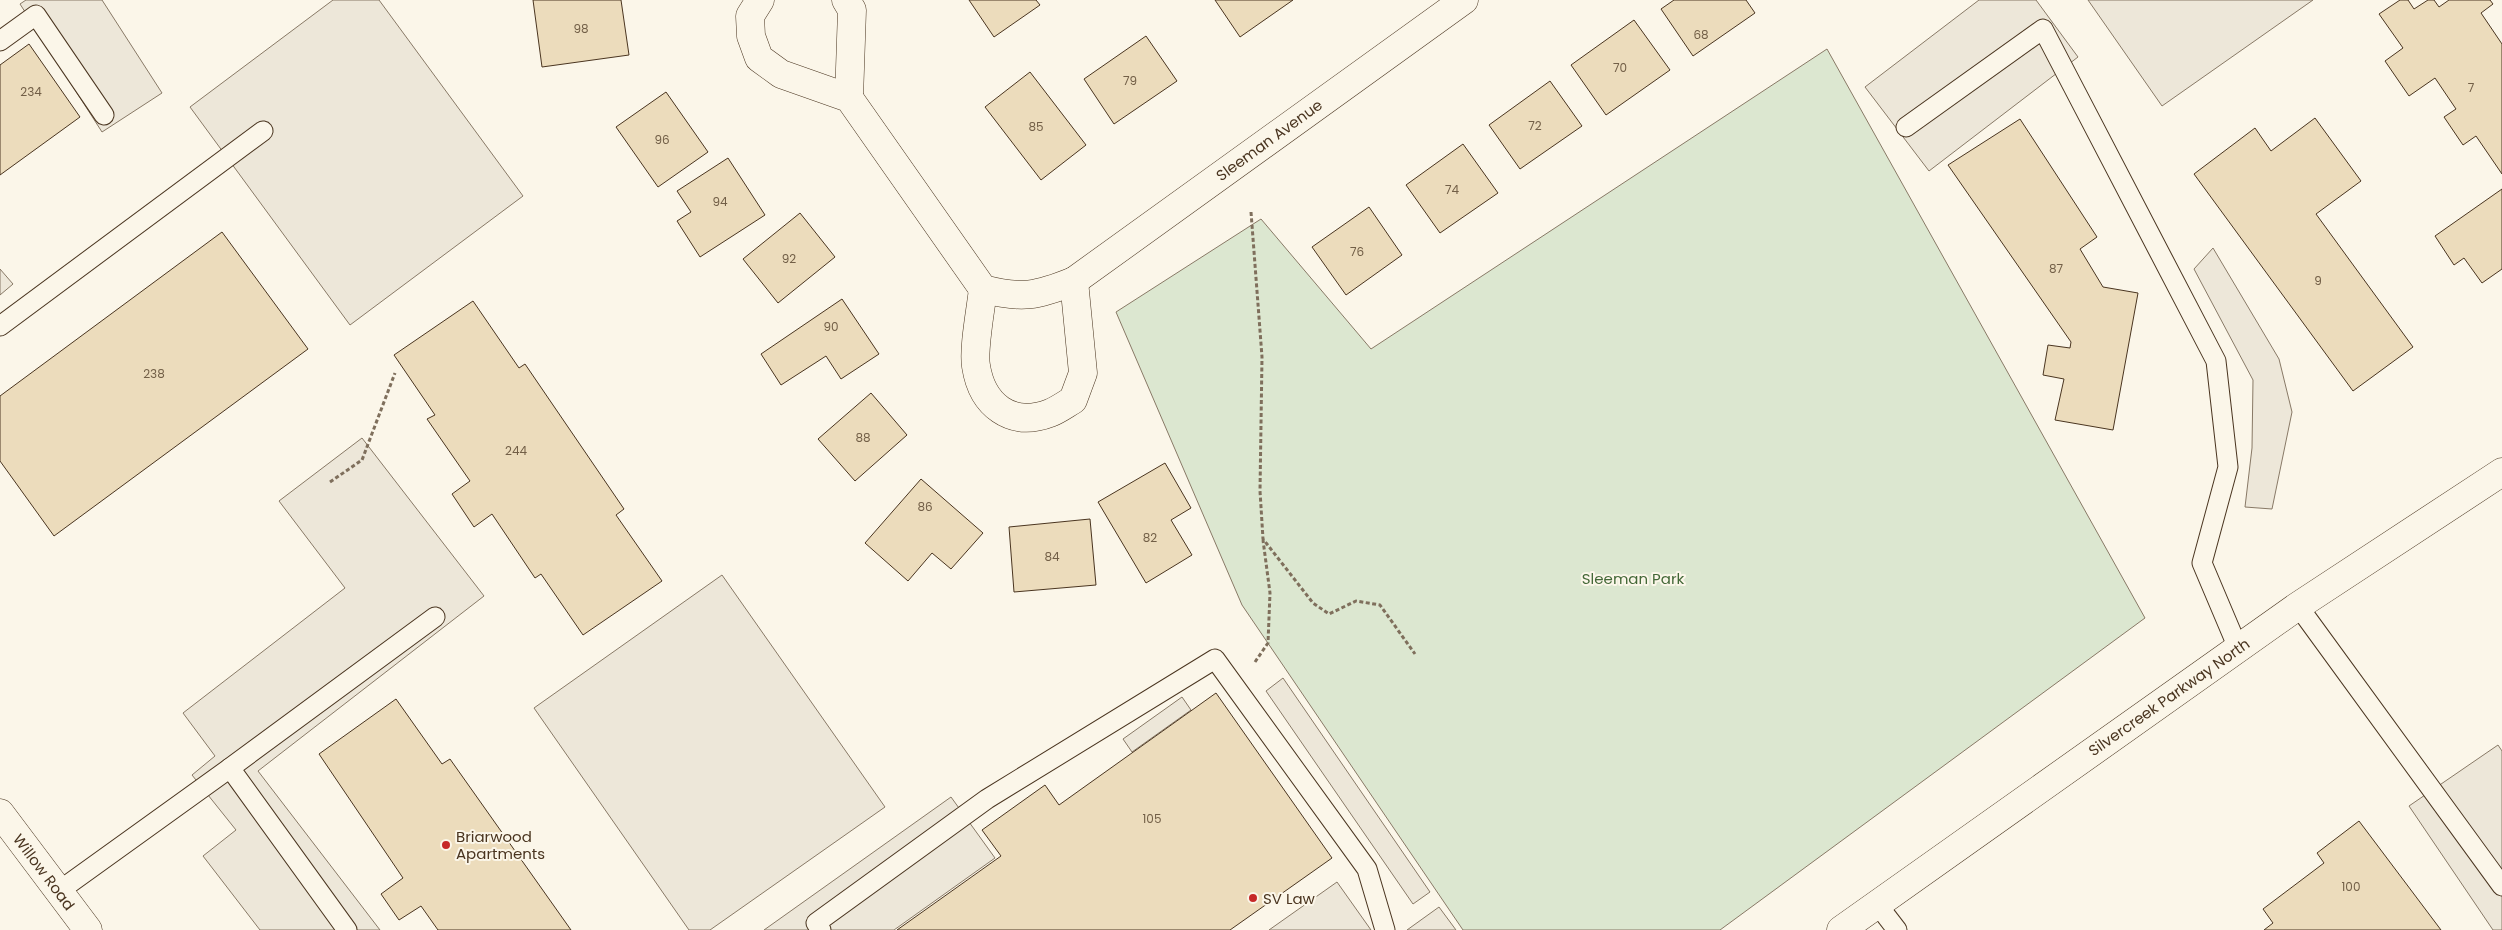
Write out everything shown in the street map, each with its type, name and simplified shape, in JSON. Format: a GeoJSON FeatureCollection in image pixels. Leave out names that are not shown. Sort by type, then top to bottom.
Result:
{"type":"FeatureCollection","features":[{"type":"Feature","properties":{"kind":"street"},"geometry":{"type":"LineString","coordinates":[[760,0],[750,16],[751,36],[759,58],[781,74],[849,98],[983,289],[976,365],[984,393],[1000,412],[1026,418],[1050,413],[1073,400],[1083,373],[1074,281]]}},
{"type":"Feature","properties":{"kind":"street"},"geometry":{"type":"LineString","coordinates":[[846,0],[852,10],[849,98]]}},
{"type":"Feature","properties":{"kind":"street","name":"Sleeman Avenue"},"geometry":{"type":"LineString","coordinates":[[983,289],[1007,295],[1042,294],[1074,281],[1451,4]]}},
{"type":"Feature","properties":{"kind":"street","name":"Silvercreek Parkway North"},"geometry":{"type":"LineString","coordinates":[[1841,930],[2298,606],[2502,472]]}},
{"type":"Feature","properties":{"kind":"street","name":"Willow Road"},"geometry":{"type":"LineString","coordinates":[[0,814],[88,930]]}},
{"type":"Feature","properties":{"kind":"lane"},"geometry":{"type":"LineString","coordinates":[[0,41],[36,15],[104,115]]}},
{"type":"Feature","properties":{"kind":"lane"},"geometry":{"type":"LineString","coordinates":[[1906,126],[2043,29],[2216,361],[2228,467],[2202,563],[2238,648]]}},
{"type":"Feature","properties":{"kind":"lane"},"geometry":{"type":"LineString","coordinates":[[0,326],[263,131]]}},
{"type":"Feature","properties":{"kind":"lane"},"geometry":{"type":"LineString","coordinates":[[2298,606],[2502,886]]}},
{"type":"Feature","properties":{"kind":"lane"},"geometry":{"type":"LineString","coordinates":[[59,891],[435,617]]}},
{"type":"Feature","properties":{"kind":"lane"},"geometry":{"type":"LineString","coordinates":[[821,930],[816,923],[987,799],[1215,659],[1367,869],[1378,926]]}},
{"type":"Feature","properties":{"kind":"lane"},"geometry":{"type":"LineString","coordinates":[[230,768],[346,930]]}},
{"type":"Feature","properties":{"kind":"lane"},"geometry":{"type":"LineString","coordinates":[[1878,904],[1897,930]]}},
{"type":"Feature","properties":{"kind":"path"},"geometry":{"type":"LineString","coordinates":[[1236,688],[1268,643],[1270,593],[1263,539],[1260,491],[1262,357],[1251,212]]}},
{"type":"Feature","properties":{"kind":"path"},"geometry":{"type":"LineString","coordinates":[[330,482],[362,460],[395,373]]}},
{"type":"Feature","properties":{"kind":"path"},"geometry":{"type":"LineString","coordinates":[[1263,539],[1313,603],[1329,614],[1356,601],[1380,605],[1415,654]]}},
{"type":"Feature","properties":{"kind":"green space","name":"Sleeman Park"},"geometry":{"type":"Polygon","coordinates":[[[1827,49],[2145,618],[1720,930],[1463,930],[1242,605],[1116,312],[1261,219],[1371,349],[1827,49]]]}},
{"type":"Feature","properties":{"kind":"shaded area"},"geometry":{"type":"Polygon","coordinates":[[[26,0],[102,0],[162,93],[102,132],[20,4],[26,0]]]}},
{"type":"Feature","properties":{"kind":"shaded area"},"geometry":{"type":"Polygon","coordinates":[[[333,0],[379,0],[523,196],[350,325],[190,107],[333,0]]]}},
{"type":"Feature","properties":{"kind":"shaded area"},"geometry":{"type":"Polygon","coordinates":[[[1979,0],[2036,0],[2078,57],[1929,171],[1865,87],[1979,0]]]}},
{"type":"Feature","properties":{"kind":"shaded area"},"geometry":{"type":"Polygon","coordinates":[[[2088,0],[2313,0],[2162,106],[2088,0]]]}},
{"type":"Feature","properties":{"kind":"shaded area"},"geometry":{"type":"Polygon","coordinates":[[[2213,248],[2279,359],[2292,412],[2272,509],[2245,507],[2252,448],[2253,380],[2194,269],[2213,248]]]}},
{"type":"Feature","properties":{"kind":"shaded area"},"geometry":{"type":"Polygon","coordinates":[[[0,269],[13,284],[0,295],[0,269]]]}},
{"type":"Feature","properties":{"kind":"shaded area"},"geometry":{"type":"Polygon","coordinates":[[[362,438],[484,596],[258,771],[380,930],[260,930],[203,856],[236,830],[192,775],[215,756],[183,713],[345,588],[279,501],[362,438]]]}},
{"type":"Feature","properties":{"kind":"shaded area"},"geometry":{"type":"Polygon","coordinates":[[[722,575],[885,807],[710,930],[689,930],[534,708],[722,575]]]}},
{"type":"Feature","properties":{"kind":"shaded area"},"geometry":{"type":"Polygon","coordinates":[[[1283,678],[1430,892],[1413,904],[1266,691],[1283,678]]]}},
{"type":"Feature","properties":{"kind":"shaded area"},"geometry":{"type":"Polygon","coordinates":[[[1182,697],[1191,710],[1132,752],[1123,739],[1182,697]]]}},
{"type":"Feature","properties":{"kind":"shaded area"},"geometry":{"type":"Polygon","coordinates":[[[2498,745],[2502,751],[2502,930],[2493,930],[2409,806],[2498,745]]]}},
{"type":"Feature","properties":{"kind":"shaded area"},"geometry":{"type":"Polygon","coordinates":[[[951,797],[995,858],[894,930],[764,930],[951,797]]]}},
{"type":"Feature","properties":{"kind":"shaded area"},"geometry":{"type":"Polygon","coordinates":[[[1337,882],[1371,930],[1269,930],[1337,882]]]}},
{"type":"Feature","properties":{"kind":"shaded area"},"geometry":{"type":"Polygon","coordinates":[[[1439,907],[1456,930],[1407,930],[1439,907]]]}},
{"type":"Feature","properties":{"kind":"building"},"geometry":{"type":"Polygon","coordinates":[[[533,0],[621,0],[629,55],[542,67],[533,0]]]}},
{"type":"Feature","properties":{"kind":"building"},"geometry":{"type":"Polygon","coordinates":[[[969,0],[1036,0],[1040,5],[994,37],[969,0]]]}},
{"type":"Feature","properties":{"kind":"building"},"geometry":{"type":"Polygon","coordinates":[[[1215,0],[1293,0],[1240,37],[1215,0]]]}},
{"type":"Feature","properties":{"kind":"building"},"geometry":{"type":"Polygon","coordinates":[[[1674,0],[1746,0],[1755,13],[1693,56],[1661,9],[1674,0]]]}},
{"type":"Feature","properties":{"kind":"building"},"geometry":{"type":"Polygon","coordinates":[[[2400,0],[2408,0],[2414,9],[2428,0],[2434,0],[2439,7],[2449,0],[2490,0],[2493,4],[2481,13],[2502,44],[2502,174],[2476,136],[2463,145],[2444,117],[2456,109],[2435,78],[2409,96],[2385,61],[2403,48],[2379,14],[2400,0]]]}},
{"type":"Feature","properties":{"kind":"building"},"geometry":{"type":"Polygon","coordinates":[[[1634,20],[1670,70],[1606,115],[1571,65],[1634,20]]]}},
{"type":"Feature","properties":{"kind":"building"},"geometry":{"type":"Polygon","coordinates":[[[1146,36],[1177,81],[1114,124],[1084,79],[1146,36]]]}},
{"type":"Feature","properties":{"kind":"building"},"geometry":{"type":"Polygon","coordinates":[[[29,44],[80,117],[0,175],[0,65],[29,44]]]}},
{"type":"Feature","properties":{"kind":"building"},"geometry":{"type":"Polygon","coordinates":[[[1030,72],[1086,145],[1041,180],[985,107],[1030,72]]]}},
{"type":"Feature","properties":{"kind":"building"},"geometry":{"type":"Polygon","coordinates":[[[1550,81],[1582,126],[1520,169],[1489,125],[1550,81]]]}},
{"type":"Feature","properties":{"kind":"building"},"geometry":{"type":"Polygon","coordinates":[[[666,92],[708,152],[658,187],[616,127],[666,92]]]}},
{"type":"Feature","properties":{"kind":"building"},"geometry":{"type":"Polygon","coordinates":[[[2315,118],[2361,181],[2316,214],[2413,347],[2353,391],[2194,174],[2255,128],[2271,151],[2315,118]]]}},
{"type":"Feature","properties":{"kind":"building"},"geometry":{"type":"Polygon","coordinates":[[[2020,119],[2097,237],[2080,249],[2103,287],[2138,293],[2113,430],[2055,420],[2064,379],[2043,375],[2048,345],[2070,348],[2071,342],[1948,165],[2020,119]]]}},
{"type":"Feature","properties":{"kind":"building"},"geometry":{"type":"Polygon","coordinates":[[[1463,144],[1498,193],[1440,233],[1406,185],[1463,144]]]}},
{"type":"Feature","properties":{"kind":"building"},"geometry":{"type":"Polygon","coordinates":[[[728,158],[765,215],[700,257],[677,221],[691,212],[677,191],[728,158]]]}},
{"type":"Feature","properties":{"kind":"building"},"geometry":{"type":"Polygon","coordinates":[[[2502,189],[2502,269],[2482,283],[2464,258],[2454,265],[2435,236],[2502,189]]]}},
{"type":"Feature","properties":{"kind":"building"},"geometry":{"type":"Polygon","coordinates":[[[1369,207],[1402,255],[1346,295],[1312,247],[1369,207]]]}},
{"type":"Feature","properties":{"kind":"building"},"geometry":{"type":"Polygon","coordinates":[[[800,213],[835,257],[778,303],[743,259],[800,213]]]}},
{"type":"Feature","properties":{"kind":"building"},"geometry":{"type":"Polygon","coordinates":[[[222,232],[308,349],[54,536],[0,461],[0,396],[222,232]]]}},
{"type":"Feature","properties":{"kind":"building"},"geometry":{"type":"Polygon","coordinates":[[[842,299],[879,354],[841,379],[826,356],[781,385],[761,354],[842,299]]]}},
{"type":"Feature","properties":{"kind":"building"},"geometry":{"type":"Polygon","coordinates":[[[473,301],[519,368],[525,364],[624,509],[616,515],[662,581],[583,635],[541,574],[535,578],[492,514],[474,527],[452,494],[470,481],[427,419],[435,415],[394,355],[473,301]]]}},
{"type":"Feature","properties":{"kind":"building"},"geometry":{"type":"Polygon","coordinates":[[[871,393],[907,435],[855,481],[818,439],[871,393]]]}},
{"type":"Feature","properties":{"kind":"building"},"geometry":{"type":"Polygon","coordinates":[[[1165,463],[1191,508],[1171,520],[1192,555],[1146,583],[1098,502],[1165,463]]]}},
{"type":"Feature","properties":{"kind":"building"},"geometry":{"type":"Polygon","coordinates":[[[921,479],[983,533],[951,569],[932,553],[908,581],[865,543],[921,479]]]}},
{"type":"Feature","properties":{"kind":"building"},"geometry":{"type":"Polygon","coordinates":[[[1090,519],[1096,585],[1014,592],[1009,527],[1090,519]]]}},
{"type":"Feature","properties":{"kind":"building"},"geometry":{"type":"Polygon","coordinates":[[[1216,693],[1332,858],[1230,930],[897,930],[1001,856],[982,830],[1045,785],[1059,805],[1216,693]]]}},
{"type":"Feature","properties":{"kind":"building","name":"Briarwood Apartments"},"geometry":{"type":"Polygon","coordinates":[[[396,699],[442,764],[450,759],[571,930],[438,930],[421,906],[399,920],[381,894],[403,878],[319,754],[396,699]]]}},
{"type":"Feature","properties":{"kind":"building"},"geometry":{"type":"Polygon","coordinates":[[[2359,821],[2441,930],[2264,930],[2273,923],[2263,909],[2324,863],[2317,853],[2359,821]]]}},
{"type":"Feature","properties":{"kind":"place","name":"Briarwood Apartments"},"geometry":{"type":"Point","coordinates":[446,845]}},
{"type":"Feature","properties":{"kind":"place","name":"SV Law"},"geometry":{"type":"Point","coordinates":[1253,898]}}]}
